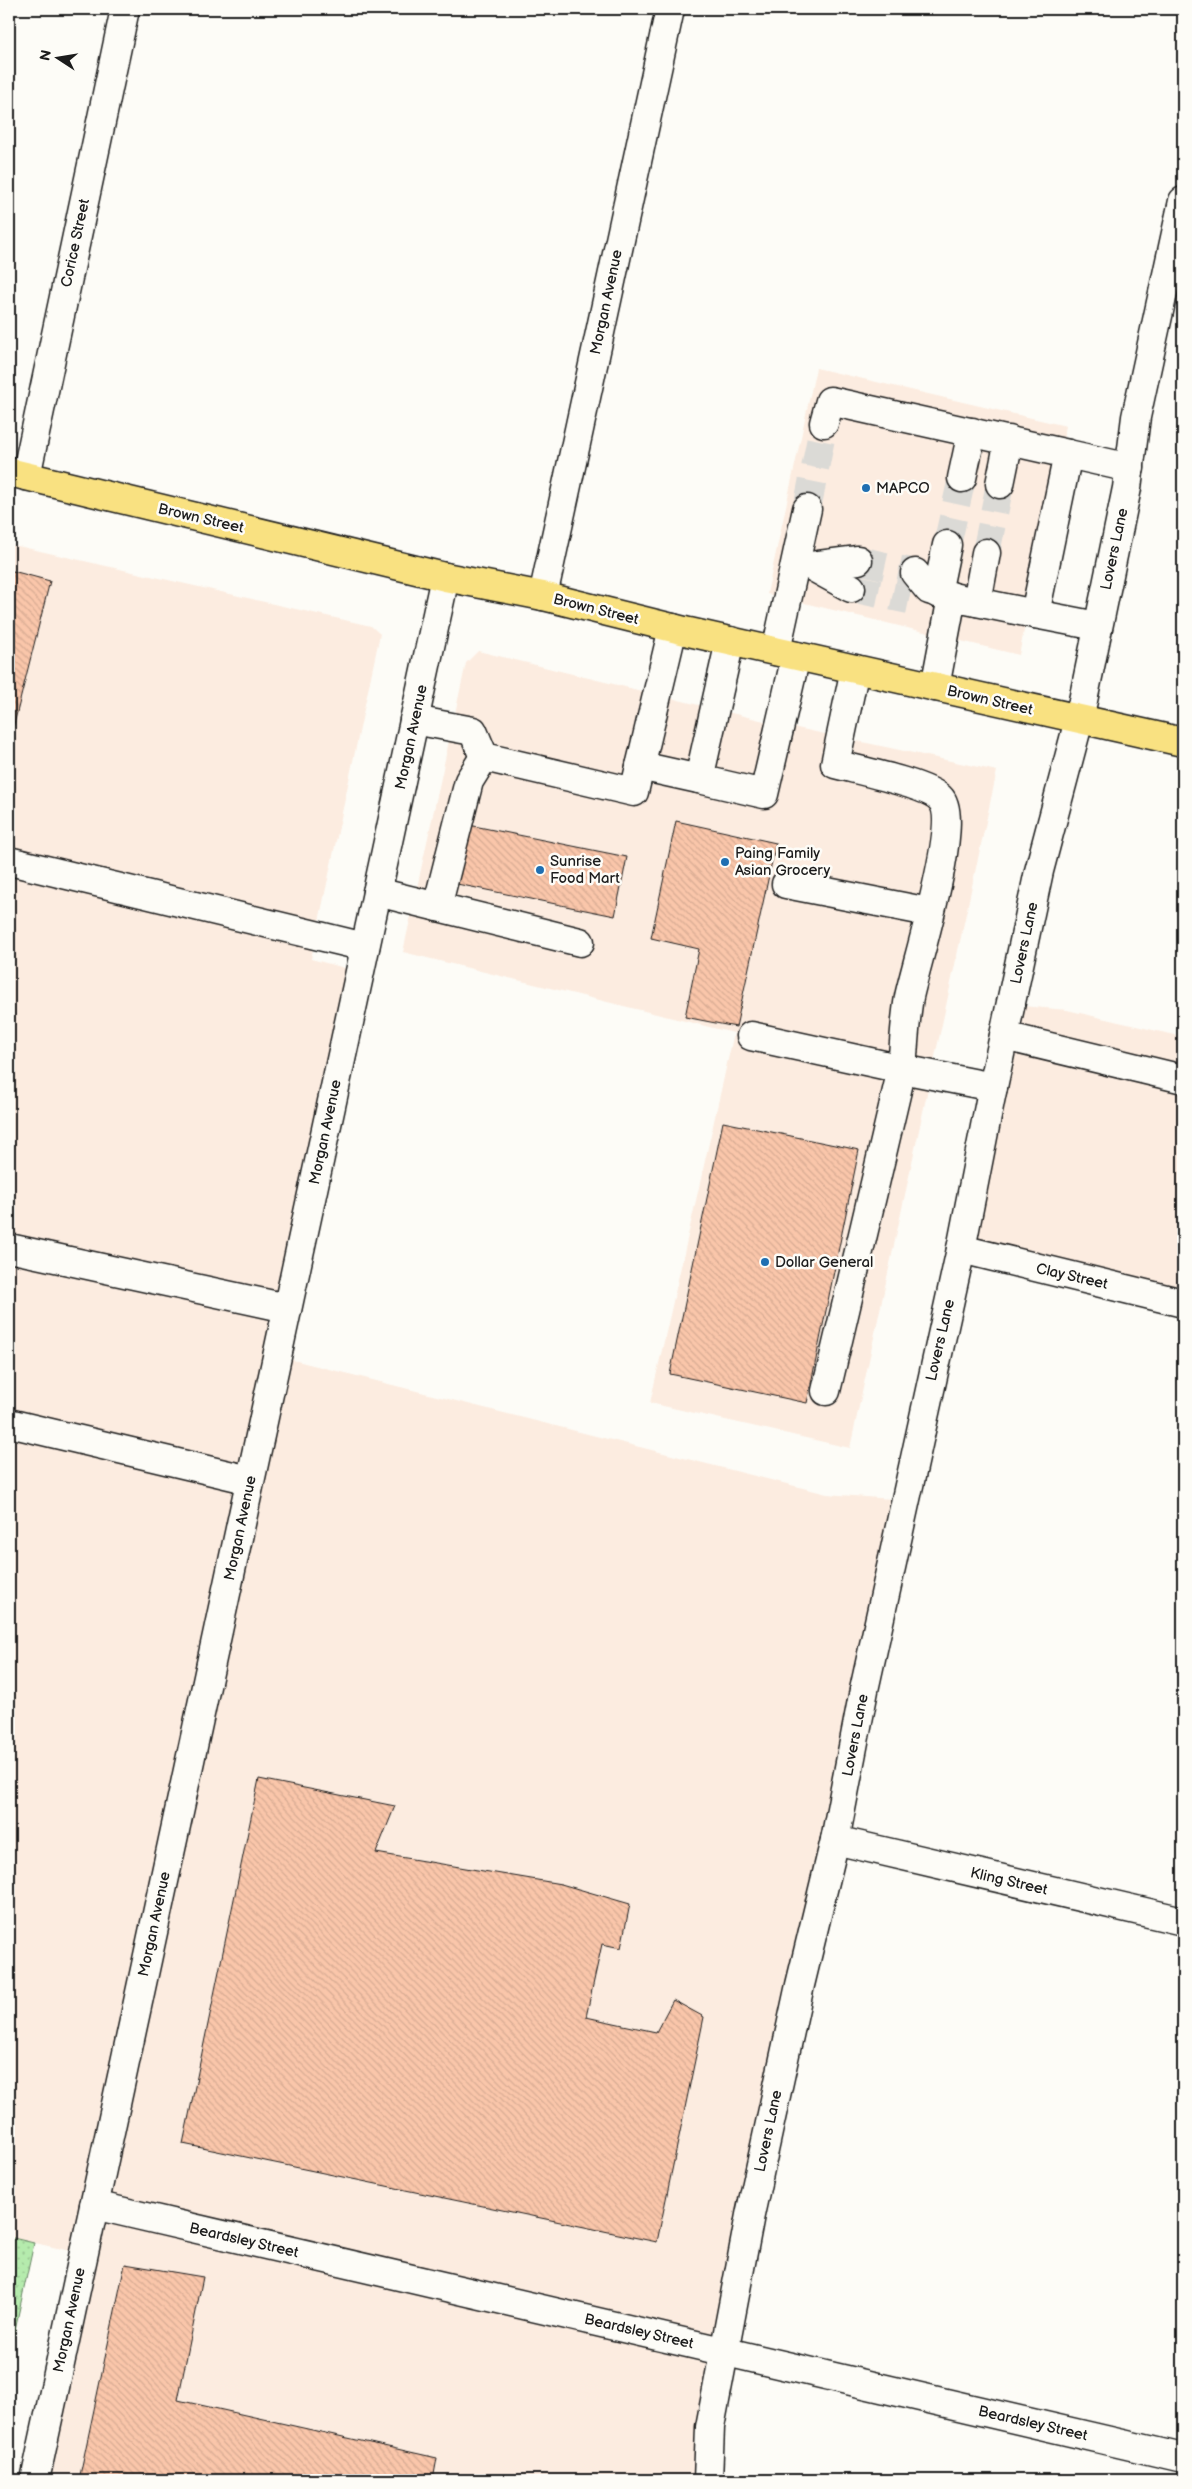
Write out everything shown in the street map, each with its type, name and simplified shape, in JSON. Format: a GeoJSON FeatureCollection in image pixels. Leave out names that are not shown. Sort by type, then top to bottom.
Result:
{"type":"FeatureCollection","features":[{"type":"Feature","properties":{"kind":"main road","name":"Brown Street"},"geometry":{"type":"LineString","coordinates":[[17,474],[445,577],[543,596],[786,654],[1183,742]]}},
{"type":"Feature","properties":{"kind":"street","name":"Corice Street"},"geometry":{"type":"LineString","coordinates":[[17,474],[124,9]]}},
{"type":"Feature","properties":{"kind":"street","name":"Morgan Avenue"},"geometry":{"type":"LineString","coordinates":[[543,596],[670,9]]}},
{"type":"Feature","properties":{"kind":"street","name":"Lovers Lane"},"geometry":{"type":"LineString","coordinates":[[708,2480],[710,2428],[750,2215],[789,2033],[835,1840],[864,1690],[961,1249],[993,1087],[1040,871],[1079,720],[1130,468],[1136,417],[1183,201]]}},
{"type":"Feature","properties":{"kind":"street"},"geometry":{"type":"LineString","coordinates":[[824,423],[830,401],[1130,468]]}},
{"type":"Feature","properties":{"kind":"street"},"geometry":{"type":"LineString","coordinates":[[962,478],[972,432]]}},
{"type":"Feature","properties":{"kind":"street"},"geometry":{"type":"LineString","coordinates":[[1000,484],[1009,440]]}},
{"type":"Feature","properties":{"kind":"street"},"geometry":{"type":"LineString","coordinates":[[1035,614],[1068,454]]}},
{"type":"Feature","properties":{"kind":"street"},"geometry":{"type":"LineString","coordinates":[[640,766],[764,794],[786,654],[803,564],[807,509]]}},
{"type":"Feature","properties":{"kind":"street"},"geometry":{"type":"LineString","coordinates":[[935,687],[937,592],[947,545]]}},
{"type":"Feature","properties":{"kind":"street"},"geometry":{"type":"LineString","coordinates":[[937,592],[986,553]]}},
{"type":"Feature","properties":{"kind":"street"},"geometry":{"type":"LineString","coordinates":[[803,564],[858,560]]}},
{"type":"Feature","properties":{"kind":"street"},"geometry":{"type":"LineString","coordinates":[[803,564],[851,588]]}},
{"type":"Feature","properties":{"kind":"street","name":"Morgan Avenue"},"geometry":{"type":"LineString","coordinates":[[35,2480],[445,577]]}},
{"type":"Feature","properties":{"kind":"street"},"geometry":{"type":"LineString","coordinates":[[937,592],[1097,626]]}},
{"type":"Feature","properties":{"kind":"street"},"geometry":{"type":"LineString","coordinates":[[484,757],[634,792],[673,628]]}},
{"type":"Feature","properties":{"kind":"street"},"geometry":{"type":"LineString","coordinates":[[698,779],[730,641]]}},
{"type":"Feature","properties":{"kind":"street"},"geometry":{"type":"LineString","coordinates":[[826,1391],[902,1069],[909,998],[942,865],[947,818],[946,805],[936,794],[919,787],[835,764],[855,669]]}},
{"type":"Feature","properties":{"kind":"street"},"geometry":{"type":"LineString","coordinates":[[414,720],[473,731],[484,757]]}},
{"type":"Feature","properties":{"kind":"street"},"geometry":{"type":"LineString","coordinates":[[437,907],[469,781],[484,757]]}},
{"type":"Feature","properties":{"kind":"street"},"geometry":{"type":"LineString","coordinates":[[9,861],[365,947]]}},
{"type":"Feature","properties":{"kind":"street"},"geometry":{"type":"LineString","coordinates":[[786,884],[929,912]]}},
{"type":"Feature","properties":{"kind":"street"},"geometry":{"type":"LineString","coordinates":[[377,892],[580,942]]}},
{"type":"Feature","properties":{"kind":"street"},"geometry":{"type":"LineString","coordinates":[[751,1036],[993,1087]]}},
{"type":"Feature","properties":{"kind":"street"},"geometry":{"type":"LineString","coordinates":[[1004,1036],[1183,1080]]}},
{"type":"Feature","properties":{"kind":"street"},"geometry":{"type":"LineString","coordinates":[[9,1248],[287,1308]]}},
{"type":"Feature","properties":{"kind":"street","name":"Clay Street"},"geometry":{"type":"LineString","coordinates":[[961,1249],[1183,1303]]}},
{"type":"Feature","properties":{"kind":"street"},"geometry":{"type":"LineString","coordinates":[[9,1423],[250,1480]]}},
{"type":"Feature","properties":{"kind":"street","name":"Kling Street"},"geometry":{"type":"LineString","coordinates":[[835,1840],[1183,1922]]}},
{"type":"Feature","properties":{"kind":"street","name":"Beardsley Street"},"geometry":{"type":"LineString","coordinates":[[94,2205],[1183,2458]]}},
{"type":"Feature","properties":{"kind":"shaded area"},"geometry":{"type":"Polygon","coordinates":[[[816,368],[1066,426],[1019,655],[767,594],[816,368]]]}},
{"type":"Feature","properties":{"kind":"shaded area"},"geometry":{"type":"Polygon","coordinates":[[[9,544],[371,626],[380,634],[311,959],[360,972],[277,1356],[827,1494],[905,1500],[712,2480],[35,2480],[83,2254],[9,2237],[9,544]]]}},
{"type":"Feature","properties":{"kind":"shaded area"},"geometry":{"type":"Polygon","coordinates":[[[478,651],[760,720],[997,771],[850,1448],[650,1403],[734,1033],[403,952],[466,663],[478,651]]]}},
{"type":"Feature","properties":{"kind":"shaded area"},"geometry":{"type":"Polygon","coordinates":[[[1011,1005],[1067,1010],[1183,1037],[1183,1303],[961,1249],[1011,1005]]]}},
{"type":"Feature","properties":{"kind":"green space"},"geometry":{"type":"Polygon","coordinates":[[[9,2237],[34,2243],[9,2357],[9,2237]]]}},
{"type":"Feature","properties":{"kind":"building"},"geometry":{"type":"Polygon","coordinates":[[[9,570],[50,581],[9,744],[9,570]]]}},
{"type":"Feature","properties":{"kind":"building"},"geometry":{"type":"Polygon","coordinates":[[[676,821],[776,843],[736,1027],[685,1017],[699,949],[651,938],[676,821]]]}},
{"type":"Feature","properties":{"kind":"building","name":"Sunrise Food Mart"},"geometry":{"type":"Polygon","coordinates":[[[464,824],[627,857],[615,916],[452,883],[464,824]]]}},
{"type":"Feature","properties":{"kind":"building","name":"Dollar General"},"geometry":{"type":"Polygon","coordinates":[[[723,1122],[859,1150],[807,1403],[670,1374],[723,1122]]]}},
{"type":"Feature","properties":{"kind":"building"},"geometry":{"type":"Polygon","coordinates":[[[259,1779],[395,1806],[376,1853],[561,1884],[630,1904],[621,1948],[602,1944],[586,2017],[656,2032],[673,2000],[704,2017],[657,2242],[183,2144],[259,1779]]]}},
{"type":"Feature","properties":{"kind":"building"},"geometry":{"type":"Polygon","coordinates":[[[125,2264],[203,2277],[178,2400],[437,2458],[433,2480],[79,2480],[125,2264]]]}},
{"type":"Feature","properties":{"kind":"tunnel"},"geometry":{"type":"LineString","coordinates":[[807,509],[824,423]]}},
{"type":"Feature","properties":{"kind":"tunnel"},"geometry":{"type":"LineString","coordinates":[[947,545],[962,478]]}},
{"type":"Feature","properties":{"kind":"tunnel"},"geometry":{"type":"LineString","coordinates":[[986,553],[1000,484]]}},
{"type":"Feature","properties":{"kind":"tunnel"},"geometry":{"type":"LineString","coordinates":[[858,560],[915,573]]}},
{"type":"Feature","properties":{"kind":"tunnel"},"geometry":{"type":"LineString","coordinates":[[851,588],[909,600]]}},
{"type":"Feature","properties":{"kind":"place","name":"MAPCO"},"geometry":{"type":"Point","coordinates":[866,488]}},
{"type":"Feature","properties":{"kind":"place","name":"Paing Family Asian Grocery"},"geometry":{"type":"Point","coordinates":[725,862]}},
{"type":"Feature","properties":{"kind":"place","name":"Sunrise Food Mart"},"geometry":{"type":"Point","coordinates":[540,870]}},
{"type":"Feature","properties":{"kind":"place","name":"Dollar General"},"geometry":{"type":"Point","coordinates":[765,1262]}}]}
